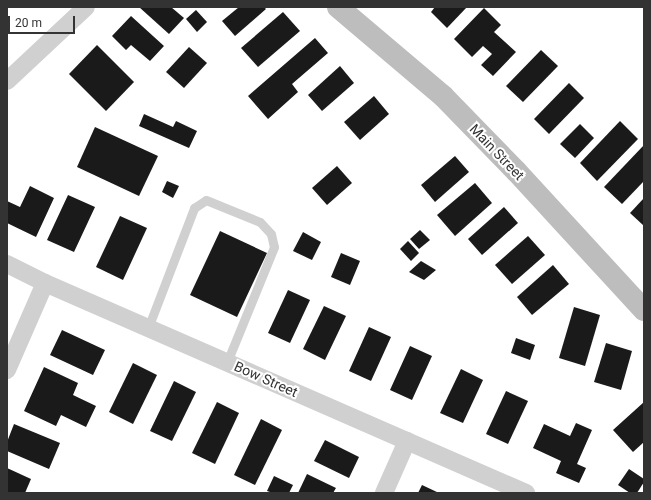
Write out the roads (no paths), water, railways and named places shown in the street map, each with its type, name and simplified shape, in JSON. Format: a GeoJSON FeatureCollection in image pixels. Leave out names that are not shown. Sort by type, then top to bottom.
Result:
{"type":"FeatureCollection","features":[{"type":"Feature","properties":{"kind":"street"},"geometry":{"type":"LineString","coordinates":[[7,81],[86,7]]}},
{"type":"Feature","properties":{"kind":"street","name":"Main Street"},"geometry":{"type":"LineString","coordinates":[[338,7],[443,96],[516,171],[644,310]]}},
{"type":"Feature","properties":{"kind":"street","name":"Bow Street"},"geometry":{"type":"LineString","coordinates":[[7,264],[45,283],[526,493]]}},
{"type":"Feature","properties":{"kind":"street"},"geometry":{"type":"LineString","coordinates":[[7,370],[45,283]]}},
{"type":"Feature","properties":{"kind":"street"},"geometry":{"type":"LineString","coordinates":[[384,493],[407,441]]}},
{"type":"Feature","properties":{"kind":"lane"},"geometry":{"type":"LineString","coordinates":[[148,328],[194,208],[206,200],[260,222],[271,234],[274,248],[227,362]]}}]}
